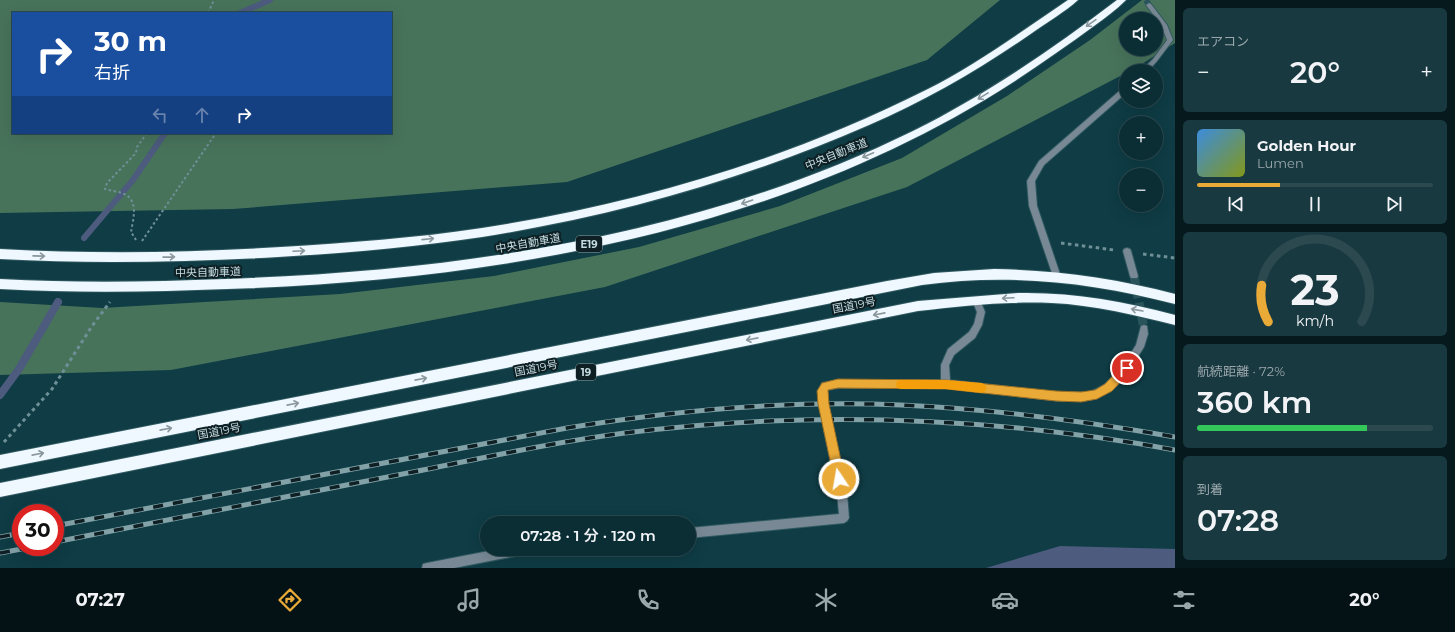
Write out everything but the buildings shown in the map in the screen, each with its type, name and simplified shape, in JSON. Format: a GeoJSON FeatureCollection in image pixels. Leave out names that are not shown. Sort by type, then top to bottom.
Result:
{"type":"FeatureCollection","features":[{"type":"Feature","properties":{"kind":"highway","name":"中央自動車道"},"geometry":{"type":"LineString","coordinates":[[0,254],[124,258],[232,255],[343,248],[454,236],[544,222],[626,204],[724,176],[804,149],[868,122],[934,90],[990,57],[1074,0]]}},
{"type":"Feature","properties":{"kind":"highway","name":"中央自動車道"},"geometry":{"type":"LineString","coordinates":[[0,284],[105,287],[259,284],[361,278],[463,267],[558,251],[645,232],[743,204],[826,173],[893,145],[958,111],[1018,75],[1122,0]]}},
{"type":"Feature","properties":{"kind":"highway","name":"国道19号"},"geometry":{"type":"LineString","coordinates":[[0,462],[841,295],[934,278],[1034,274],[1137,288],[1175,299]]}},
{"type":"Feature","properties":{"kind":"highway","name":"国道19号"},"geometry":{"type":"LineString","coordinates":[[0,490],[918,306],[976,300],[1054,298],[1093,302],[1145,311],[1175,320]]}},
{"type":"Feature","properties":{"kind":"street"},"geometry":{"type":"LineString","coordinates":[[1149,5],[1164,25],[1170,40],[1151,64]]}},
{"type":"Feature","properties":{"kind":"street"},"geometry":{"type":"LineString","coordinates":[[1057,277],[1034,206],[1031,181],[1041,163],[1119,96]]}},
{"type":"Feature","properties":{"kind":"street"},"geometry":{"type":"LineString","coordinates":[[1127,251],[1134,276]]}},
{"type":"Feature","properties":{"kind":"street"},"geometry":{"type":"LineString","coordinates":[[946,384],[945,365],[951,352],[972,335],[978,325],[981,312],[976,300]]}},
{"type":"Feature","properties":{"kind":"street"},"geometry":{"type":"LineString","coordinates":[[696,532],[844,518],[842,494],[823,404],[822,391],[825,386],[838,384],[946,384],[1056,396],[1081,397],[1097,394],[1109,387],[1127,368],[1141,346],[1144,338],[1144,329]]}},
{"type":"Feature","properties":{"kind":"street"},"geometry":{"type":"LineString","coordinates":[[427,568],[490,556]]}},
{"type":"Feature","properties":{"kind":"path"},"geometry":{"type":"LineString","coordinates":[[208,12],[214,0]]}},
{"type":"Feature","properties":{"kind":"path"},"geometry":{"type":"LineString","coordinates":[[146,134],[137,147],[136,153],[108,183],[105,189],[127,196],[133,204],[135,213],[131,232],[136,240],[141,242],[215,134]]}},
{"type":"Feature","properties":{"kind":"path"},"geometry":{"type":"LineString","coordinates":[[1045,241],[1175,258]]}},
{"type":"Feature","properties":{"kind":"path"},"geometry":{"type":"LineString","coordinates":[[0,446],[52,389],[92,326],[110,302]]}},
{"type":"Feature","properties":{"kind":"green space"},"geometry":{"type":"Polygon","coordinates":[[[0,0],[1000,0],[927,60],[567,182],[233,209],[0,213],[0,0]]]}},
{"type":"Feature","properties":{"kind":"green space"},"geometry":{"type":"Polygon","coordinates":[[[1142,0],[1175,0],[1175,43],[1163,51],[1163,12],[1126,12],[1142,0]]]}},
{"type":"Feature","properties":{"kind":"green space"},"geometry":{"type":"Polygon","coordinates":[[[1119,18],[1119,56],[1154,56],[1142,64],[1119,64],[1119,77],[907,187],[605,287],[171,370],[0,375],[0,302],[102,308],[340,294],[494,276],[639,247],[780,206],[902,158],[1007,96],[1090,40],[1119,18]]]}},
{"type":"Feature","properties":{"kind":"water"},"geometry":{"type":"Polygon","coordinates":[[[1060,546],[1175,549],[1175,568],[986,568],[1060,546]]]}},
{"type":"Feature","properties":{"kind":"waterway"},"geometry":{"type":"LineString","coordinates":[[242,12],[270,0]]}},
{"type":"Feature","properties":{"kind":"waterway"},"geometry":{"type":"LineString","coordinates":[[84,238],[133,180],[164,134]]}},
{"type":"Feature","properties":{"kind":"waterway"},"geometry":{"type":"LineString","coordinates":[[0,395],[19,369],[58,302]]}},
{"type":"Feature","properties":{"kind":"tunnel"},"geometry":{"type":"LineString","coordinates":[[1146,0],[1149,5]]}},
{"type":"Feature","properties":{"kind":"tunnel"},"geometry":{"type":"LineString","coordinates":[[1134,276],[1144,329]]}},
{"type":"Feature","properties":{"kind":"railway"},"geometry":{"type":"LineString","coordinates":[[64,524],[567,428],[691,411],[775,405],[901,405],[970,409],[1038,416],[1175,437]]}},
{"type":"Feature","properties":{"kind":"railway"},"geometry":{"type":"LineString","coordinates":[[64,540],[545,446],[625,433],[694,426],[763,421],[901,420],[1038,430],[1175,450]]}},
{"type":"Feature","properties":{"kind":"railway"},"geometry":{"type":"LineString","coordinates":[[0,537],[12,535]]}},
{"type":"Feature","properties":{"kind":"railway"},"geometry":{"type":"LineString","coordinates":[[0,553],[12,551]]}},
{"type":"Feature","properties":{"kind":"slow traffic"},"geometry":{"type":"LineString","coordinates":[[901,385],[946,384],[982,388]]}},
{"type":"Feature","properties":{"kind":"route"},"geometry":{"type":"LineString","coordinates":[[839,479],[823,404],[822,391],[825,386],[838,384],[946,384],[1056,396],[1081,397],[1097,394],[1109,387],[1127,368]]}}]}
